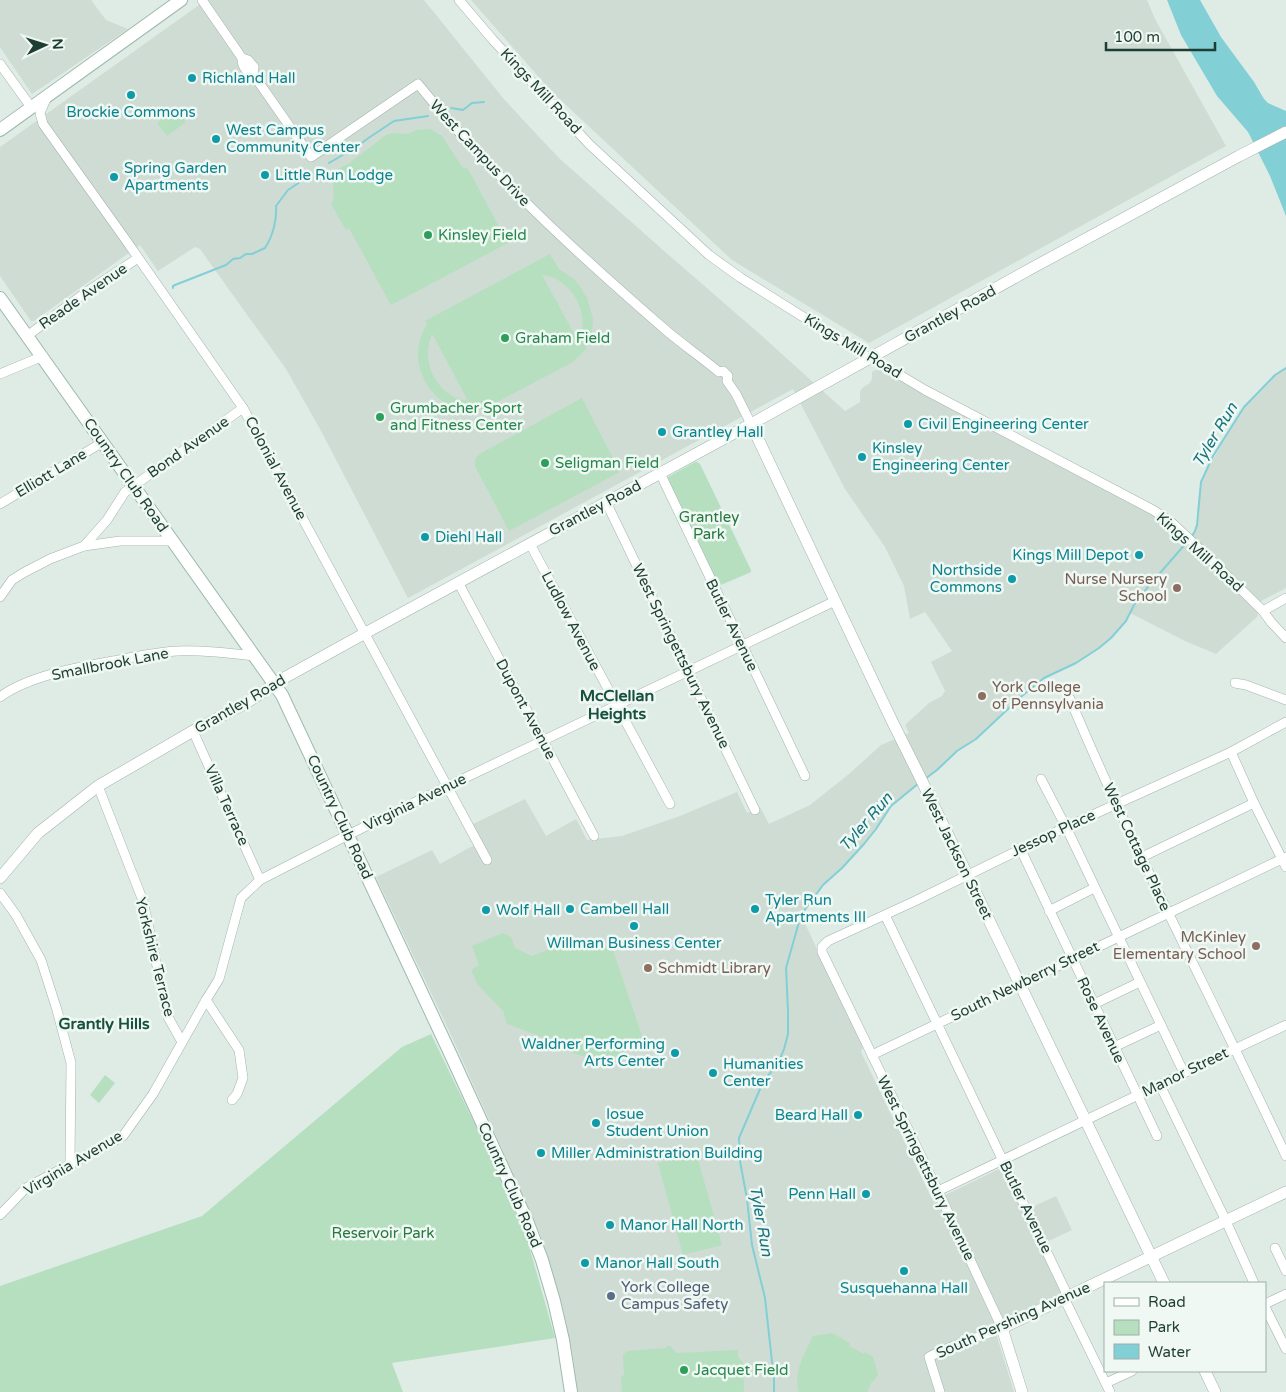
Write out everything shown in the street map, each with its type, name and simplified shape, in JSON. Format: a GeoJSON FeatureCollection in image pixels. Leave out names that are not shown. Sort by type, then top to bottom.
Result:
{"type":"FeatureCollection","features":[{"type":"Feature","properties":{"kind":"main road"},"geometry":{"type":"LineString","coordinates":[[0,130],[181,0]]}},
{"type":"Feature","properties":{"kind":"main road","name":"Country Club Road"},"geometry":{"type":"LineString","coordinates":[[0,298],[282,695],[527,1221],[542,1260],[554,1301],[563,1340],[571,1392]]}},
{"type":"Feature","properties":{"kind":"street","name":"West Campus Drive"},"geometry":{"type":"LineString","coordinates":[[202,0],[242,58],[248,60],[254,67],[253,74],[311,157],[418,84],[470,146],[516,194],[652,318],[719,372],[718,378],[723,382],[727,381],[736,394],[751,424]]}},
{"type":"Feature","properties":{"kind":"street","name":"Kings Mill Road"},"geometry":{"type":"LineString","coordinates":[[459,0],[493,40],[589,144],[709,256],[741,278],[925,390],[1153,510],[1170,521],[1263,611],[1286,638]]}},
{"type":"Feature","properties":{"kind":"street"},"geometry":{"type":"LineString","coordinates":[[0,64],[31,108]]}},
{"type":"Feature","properties":{"kind":"street","name":"Colonial Avenue"},"geometry":{"type":"LineString","coordinates":[[47,96],[40,114],[43,124],[244,408],[487,860]]}},
{"type":"Feature","properties":{"kind":"street","name":"Grantley Road"},"geometry":{"type":"LineString","coordinates":[[0,878],[38,833],[98,786],[193,730],[246,703],[275,684],[458,582],[660,474],[1286,132]]}},
{"type":"Feature","properties":{"kind":"street","name":"Reade Avenue"},"geometry":{"type":"LineString","coordinates":[[27,336],[85,293],[138,258]]}},
{"type":"Feature","properties":{"kind":"street"},"geometry":{"type":"LineString","coordinates":[[0,374],[43,356]]}},
{"type":"Feature","properties":{"kind":"street","name":"Bond Avenue"},"geometry":{"type":"LineString","coordinates":[[84,546],[107,520],[125,492],[244,408]]}},
{"type":"Feature","properties":{"kind":"street","name":"West Jackson Street"},"geometry":{"type":"LineString","coordinates":[[751,424],[892,722],[1164,1282]]}},
{"type":"Feature","properties":{"kind":"street","name":"Elliott Lane"},"geometry":{"type":"LineString","coordinates":[[1,501],[103,442]]}},
{"type":"Feature","properties":{"kind":"street","name":"Butler Avenue"},"geometry":{"type":"LineString","coordinates":[[660,474],[805,776]]}},
{"type":"Feature","properties":{"kind":"street","name":"West Springettsbury Avenue"},"geometry":{"type":"LineString","coordinates":[[606,502],[755,810]]}},
{"type":"Feature","properties":{"kind":"street"},"geometry":{"type":"LineString","coordinates":[[0,597],[12,580],[23,573],[50,559],[84,546],[120,541],[173,541]]}},
{"type":"Feature","properties":{"kind":"street","name":"Ludlow Avenue"},"geometry":{"type":"LineString","coordinates":[[530,544],[670,804]]}},
{"type":"Feature","properties":{"kind":"street","name":"Dupont Avenue"},"geometry":{"type":"LineString","coordinates":[[458,582],[594,836]]}},
{"type":"Feature","properties":{"kind":"street"},"geometry":{"type":"LineString","coordinates":[[1263,611],[1286,598]]}},
{"type":"Feature","properties":{"kind":"street","name":"Virginia Avenue"},"geometry":{"type":"LineString","coordinates":[[0,1215],[26,1188],[122,1136],[153,1094],[219,980],[241,898],[260,880],[448,786],[835,601]]}},
{"type":"Feature","properties":{"kind":"street","name":"Smallbrook Lane"},"geometry":{"type":"LineString","coordinates":[[0,696],[36,679],[85,666],[144,655],[177,651],[254,656]]}},
{"type":"Feature","properties":{"kind":"street"},"geometry":{"type":"LineString","coordinates":[[1235,683],[1246,685],[1286,700]]}},
{"type":"Feature","properties":{"kind":"street","name":"West Cottage Place"},"geometry":{"type":"LineString","coordinates":[[1070,699],[1092,751],[1168,913],[1286,1156]]}},
{"type":"Feature","properties":{"kind":"street","name":"Jessop Place"},"geometry":{"type":"LineString","coordinates":[[822,947],[828,941],[1020,848],[1231,752],[1286,722]]}},
{"type":"Feature","properties":{"kind":"street","name":"Villa Terrace"},"geometry":{"type":"LineString","coordinates":[[193,730],[260,880]]}},
{"type":"Feature","properties":{"kind":"street"},"geometry":{"type":"LineString","coordinates":[[1231,752],[1254,804],[1285,861]]}},
{"type":"Feature","properties":{"kind":"street"},"geometry":{"type":"LineString","coordinates":[[1041,778],[1184,1072]]}},
{"type":"Feature","properties":{"kind":"street","name":"Yorkshire Terrace"},"geometry":{"type":"LineString","coordinates":[[98,786],[143,901],[168,1017],[182,1042]]}},
{"type":"Feature","properties":{"kind":"street"},"geometry":{"type":"LineString","coordinates":[[1142,857],[1254,804]]}},
{"type":"Feature","properties":{"kind":"street","name":"Rose Avenue"},"geometry":{"type":"LineString","coordinates":[[1020,848],[1156,1136]]}},
{"type":"Feature","properties":{"kind":"street","name":"South Newberry Street"},"geometry":{"type":"LineString","coordinates":[[872,1055],[1119,936],[1285,861]]}},
{"type":"Feature","properties":{"kind":"street"},"geometry":{"type":"LineString","coordinates":[[1049,911],[1094,888]]}},
{"type":"Feature","properties":{"kind":"street"},"geometry":{"type":"LineString","coordinates":[[0,893],[16,916],[41,960],[71,1063],[70,1164]]}},
{"type":"Feature","properties":{"kind":"street","name":"Butler Avenue"},"geometry":{"type":"LineString","coordinates":[[885,915],[1065,1289],[1068,1306],[1108,1388]]}},
{"type":"Feature","properties":{"kind":"street","name":"West Springettsbury Avenue"},"geometry":{"type":"LineString","coordinates":[[822,947],[822,952],[1002,1328],[1022,1392]]}},
{"type":"Feature","properties":{"kind":"street"},"geometry":{"type":"LineString","coordinates":[[1094,1004],[1140,982]]}},
{"type":"Feature","properties":{"kind":"street"},"geometry":{"type":"LineString","coordinates":[[206,1000],[239,1050],[243,1078],[237,1094],[232,1100]]}},
{"type":"Feature","properties":{"kind":"street"},"geometry":{"type":"LineString","coordinates":[[1114,1047],[1161,1025]]}},
{"type":"Feature","properties":{"kind":"street","name":"Manor Street"},"geometry":{"type":"LineString","coordinates":[[938,1191],[1184,1072],[1286,1026]]}},
{"type":"Feature","properties":{"kind":"street"},"geometry":{"type":"LineString","coordinates":[[1160,1085],[1254,1282]]}},
{"type":"Feature","properties":{"kind":"street","name":"South Pershing Avenue"},"geometry":{"type":"LineString","coordinates":[[940,1392],[929,1357],[947,1348],[1002,1328],[1286,1192]]}},
{"type":"Feature","properties":{"kind":"street"},"geometry":{"type":"LineString","coordinates":[[1275,1248],[1286,1271]]}},
{"type":"Feature","properties":{"kind":"street"},"geometry":{"type":"LineString","coordinates":[[1266,1304],[1286,1294]]}},
{"type":"Feature","properties":{"kind":"street"},"geometry":{"type":"LineString","coordinates":[[1266,1307],[1286,1349]]}},
{"type":"Feature","properties":{"kind":"street"},"geometry":{"type":"LineString","coordinates":[[1108,1388],[1131,1372]]}},
{"type":"Feature","properties":{"kind":"street"},"geometry":{"type":"LineString","coordinates":[[1205,1372],[1215,1392]]}},
{"type":"Feature","properties":{"kind":"shaded area"},"geometry":{"type":"Polygon","coordinates":[[[0,0],[91,0],[106,20],[128,29],[32,94],[0,47],[0,0]]]}},
{"type":"Feature","properties":{"kind":"shaded area","name":"York College of Pennsylvania"},"geometry":{"type":"Polygon","coordinates":[[[206,0],[424,0],[503,98],[560,159],[845,411],[860,402],[862,388],[870,383],[872,372],[878,369],[1120,496],[1156,517],[1185,544],[1195,531],[1197,525],[1202,479],[1229,431],[1244,407],[1275,375],[1286,368],[1286,588],[1261,601],[1257,617],[1216,654],[1185,641],[1130,613],[1126,621],[1111,638],[1099,648],[1076,663],[1044,678],[976,739],[957,751],[937,770],[891,806],[864,844],[823,885],[801,915],[863,1047],[861,1052],[933,1201],[1001,1168],[1005,1171],[1024,1211],[1056,1196],[1072,1230],[1040,1245],[1061,1289],[1061,1293],[993,1324],[1014,1392],[577,1392],[572,1351],[564,1312],[540,1234],[452,1037],[376,877],[432,850],[440,864],[478,843],[469,826],[525,799],[546,836],[576,819],[587,840],[622,836],[680,816],[737,792],[747,813],[760,807],[769,824],[810,805],[881,745],[909,733],[905,725],[929,703],[942,696],[945,691],[931,662],[952,651],[925,612],[910,619],[904,586],[885,547],[845,489],[793,389],[408,598],[320,429],[286,369],[200,249],[195,247],[158,271],[140,245],[34,321],[31,321],[0,276],[0,147],[206,0]]]}},
{"type":"Feature","properties":{"kind":"shaded area"},"geometry":{"type":"Polygon","coordinates":[[[471,0],[1147,0],[1155,19],[1226,146],[869,343],[732,260],[552,92],[471,0]]]}},
{"type":"Feature","properties":{"kind":"green space"},"geometry":{"type":"Polygon","coordinates":[[[177,109],[186,122],[167,136],[157,123],[177,109]]]}},
{"type":"Feature","properties":{"kind":"green space","name":"Kinsley Field"},"geometry":{"type":"Polygon","coordinates":[[[430,129],[442,136],[462,167],[468,169],[508,243],[391,305],[349,228],[346,230],[331,204],[334,197],[332,172],[348,164],[386,135],[392,133],[408,134],[416,130],[430,129]]]}},
{"type":"Feature","properties":{"kind":"green space","name":"Graham Field"},"geometry":{"type":"Polygon","coordinates":[[[550,254],[559,269],[574,279],[581,288],[587,298],[593,319],[590,340],[585,350],[573,362],[486,408],[469,410],[453,407],[439,398],[428,387],[421,373],[418,357],[420,341],[427,325],[425,321],[550,254]],[[542,275],[578,341],[582,331],[582,320],[581,309],[576,299],[562,283],[542,275]],[[433,335],[428,356],[434,377],[448,393],[468,401],[433,335]]]}},
{"type":"Feature","properties":{"kind":"green space","name":"Seligman Field"},"geometry":{"type":"Polygon","coordinates":[[[582,398],[620,472],[509,531],[475,466],[476,458],[485,451],[582,398]]]}},
{"type":"Feature","properties":{"kind":"green space","name":"Grantley Park"},"geometry":{"type":"Polygon","coordinates":[[[695,462],[700,464],[751,570],[749,573],[721,585],[716,584],[666,478],[695,462]]]}},
{"type":"Feature","properties":{"kind":"green space"},"geometry":{"type":"Polygon","coordinates":[[[503,933],[511,937],[515,948],[532,956],[557,946],[604,945],[613,950],[642,1036],[638,1045],[607,1061],[582,1056],[549,1044],[550,1040],[507,1024],[503,1011],[478,985],[471,970],[479,965],[472,946],[503,933]]]}},
{"type":"Feature","properties":{"kind":"green space","name":"Reservoir Park"},"geometry":{"type":"Polygon","coordinates":[[[431,1034],[480,1135],[527,1239],[555,1338],[392,1363],[403,1392],[0,1392],[0,1286],[202,1216],[402,1047],[431,1034]]]}},
{"type":"Feature","properties":{"kind":"green space"},"geometry":{"type":"Polygon","coordinates":[[[105,1075],[115,1083],[99,1103],[90,1095],[105,1075]]]}},
{"type":"Feature","properties":{"kind":"green space"},"geometry":{"type":"Polygon","coordinates":[[[696,1152],[722,1245],[683,1255],[658,1163],[696,1152]]]}},
{"type":"Feature","properties":{"kind":"green space"},"geometry":{"type":"Polygon","coordinates":[[[832,1333],[850,1343],[849,1346],[873,1357],[878,1374],[867,1392],[799,1392],[799,1370],[803,1356],[813,1336],[832,1333]]]}},
{"type":"Feature","properties":{"kind":"green space","name":"Jacquet Field"},"geometry":{"type":"Polygon","coordinates":[[[670,1346],[677,1353],[738,1350],[738,1357],[743,1363],[744,1392],[622,1392],[621,1376],[624,1375],[623,1355],[627,1351],[666,1348],[670,1346]]]}},
{"type":"Feature","properties":{"kind":"water"},"geometry":{"type":"Polygon","coordinates":[[[1167,0],[1200,0],[1221,37],[1264,99],[1268,103],[1286,111],[1286,216],[1270,176],[1248,132],[1217,96],[1181,35],[1167,0]]]}},
{"type":"Feature","properties":{"kind":"waterway"},"geometry":{"type":"LineString","coordinates":[[451,108],[463,110],[472,103],[484,102]]}},
{"type":"Feature","properties":{"kind":"waterway"},"geometry":{"type":"LineString","coordinates":[[329,163],[394,121],[428,116]]}},
{"type":"Feature","properties":{"kind":"waterway"},"geometry":{"type":"LineString","coordinates":[[173,288],[175,285],[226,265],[233,259],[265,248],[274,227],[276,206],[288,190],[309,176]]}},
{"type":"Feature","properties":{"kind":"waterway","name":"Tyler Run"},"geometry":{"type":"LineString","coordinates":[[1192,536],[1197,525],[1201,482],[1213,456],[1244,407],[1275,375],[1286,368]]}},
{"type":"Feature","properties":{"kind":"waterway","name":"Tyler Run"},"geometry":{"type":"LineString","coordinates":[[925,779],[957,751],[976,739],[1044,678],[1076,663],[1111,638],[1126,621],[1134,605],[1147,588],[1187,542]]}},
{"type":"Feature","properties":{"kind":"waterway","name":"Tyler Run"},"geometry":{"type":"LineString","coordinates":[[774,1392],[765,1298],[752,1245],[747,1199],[740,1161],[739,1138],[763,1082],[776,1066],[784,1049],[788,1034],[786,968],[801,915],[823,885],[864,844],[891,806],[919,783]]}},
{"type":"Feature","properties":{"kind":"place","name":"Richland Hall"},"geometry":{"type":"Point","coordinates":[192,78]}},
{"type":"Feature","properties":{"kind":"place","name":"Brockie Commons"},"geometry":{"type":"Point","coordinates":[131,95]}},
{"type":"Feature","properties":{"kind":"place","name":"West Campus Community Center"},"geometry":{"type":"Point","coordinates":[216,139]}},
{"type":"Feature","properties":{"kind":"place","name":"Little Run Lodge"},"geometry":{"type":"Point","coordinates":[265,175]}},
{"type":"Feature","properties":{"kind":"place","name":"Spring Garden Apartments"},"geometry":{"type":"Point","coordinates":[114,177]}},
{"type":"Feature","properties":{"kind":"place","name":"Kinsley Field"},"geometry":{"type":"Point","coordinates":[428,235]}},
{"type":"Feature","properties":{"kind":"place","name":"Graham Field"},"geometry":{"type":"Point","coordinates":[505,338]}},
{"type":"Feature","properties":{"kind":"place","name":"Grumbacher Sport and Fitness Center"},"geometry":{"type":"Point","coordinates":[380,417]}},
{"type":"Feature","properties":{"kind":"place","name":"Civil Engineering Center"},"geometry":{"type":"Point","coordinates":[908,424]}},
{"type":"Feature","properties":{"kind":"place","name":"Grantley Hall"},"geometry":{"type":"Point","coordinates":[662,432]}},
{"type":"Feature","properties":{"kind":"place","name":"Kinsley Engineering Center"},"geometry":{"type":"Point","coordinates":[862,457]}},
{"type":"Feature","properties":{"kind":"place","name":"Seligman Field"},"geometry":{"type":"Point","coordinates":[545,463]}},
{"type":"Feature","properties":{"kind":"place","name":"Diehl Hall"},"geometry":{"type":"Point","coordinates":[425,537]}},
{"type":"Feature","properties":{"kind":"place","name":"Kings Mill Depot"},"geometry":{"type":"Point","coordinates":[1139,555]}},
{"type":"Feature","properties":{"kind":"place","name":"Northside Commons"},"geometry":{"type":"Point","coordinates":[1012,579]}},
{"type":"Feature","properties":{"kind":"place","name":"Nurse Nursery School"},"geometry":{"type":"Point","coordinates":[1177,588]}},
{"type":"Feature","properties":{"kind":"place","name":"York College of Pennsylvania"},"geometry":{"type":"Point","coordinates":[982,696]}},
{"type":"Feature","properties":{"kind":"place","name":"Cambell Hall"},"geometry":{"type":"Point","coordinates":[570,909]}},
{"type":"Feature","properties":{"kind":"place","name":"Tyler Run Apartments III"},"geometry":{"type":"Point","coordinates":[755,909]}},
{"type":"Feature","properties":{"kind":"place","name":"Wolf Hall"},"geometry":{"type":"Point","coordinates":[486,910]}},
{"type":"Feature","properties":{"kind":"place","name":"Willman Business Center"},"geometry":{"type":"Point","coordinates":[634,926]}},
{"type":"Feature","properties":{"kind":"place","name":"McKinley Elementary School"},"geometry":{"type":"Point","coordinates":[1256,946]}},
{"type":"Feature","properties":{"kind":"place","name":"Schmidt Library"},"geometry":{"type":"Point","coordinates":[648,968]}},
{"type":"Feature","properties":{"kind":"place","name":"Waldner Performing Arts Center"},"geometry":{"type":"Point","coordinates":[675,1053]}},
{"type":"Feature","properties":{"kind":"place","name":"Humanities Center"},"geometry":{"type":"Point","coordinates":[713,1073]}},
{"type":"Feature","properties":{"kind":"place","name":"Beard Hall"},"geometry":{"type":"Point","coordinates":[858,1115]}},
{"type":"Feature","properties":{"kind":"place","name":"Iosue Student Union"},"geometry":{"type":"Point","coordinates":[596,1123]}},
{"type":"Feature","properties":{"kind":"place","name":"Miller Administration Building"},"geometry":{"type":"Point","coordinates":[541,1153]}},
{"type":"Feature","properties":{"kind":"place","name":"Penn Hall"},"geometry":{"type":"Point","coordinates":[866,1194]}},
{"type":"Feature","properties":{"kind":"place","name":"Manor Hall North"},"geometry":{"type":"Point","coordinates":[610,1225]}},
{"type":"Feature","properties":{"kind":"place","name":"Manor Hall South"},"geometry":{"type":"Point","coordinates":[585,1263]}},
{"type":"Feature","properties":{"kind":"place","name":"Susquehanna Hall"},"geometry":{"type":"Point","coordinates":[904,1271]}},
{"type":"Feature","properties":{"kind":"place","name":"York College Campus Safety"},"geometry":{"type":"Point","coordinates":[611,1296]}},
{"type":"Feature","properties":{"kind":"place","name":"Jacquet Field"},"geometry":{"type":"Point","coordinates":[684,1370]}},
{"type":"Feature","properties":{"kind":"district","name":"McClellan Heights"},"geometry":{"type":"Point","coordinates":[617,705]}},
{"type":"Feature","properties":{"kind":"district","name":"Grantly Hills"},"geometry":{"type":"Point","coordinates":[104,1024]}}]}
